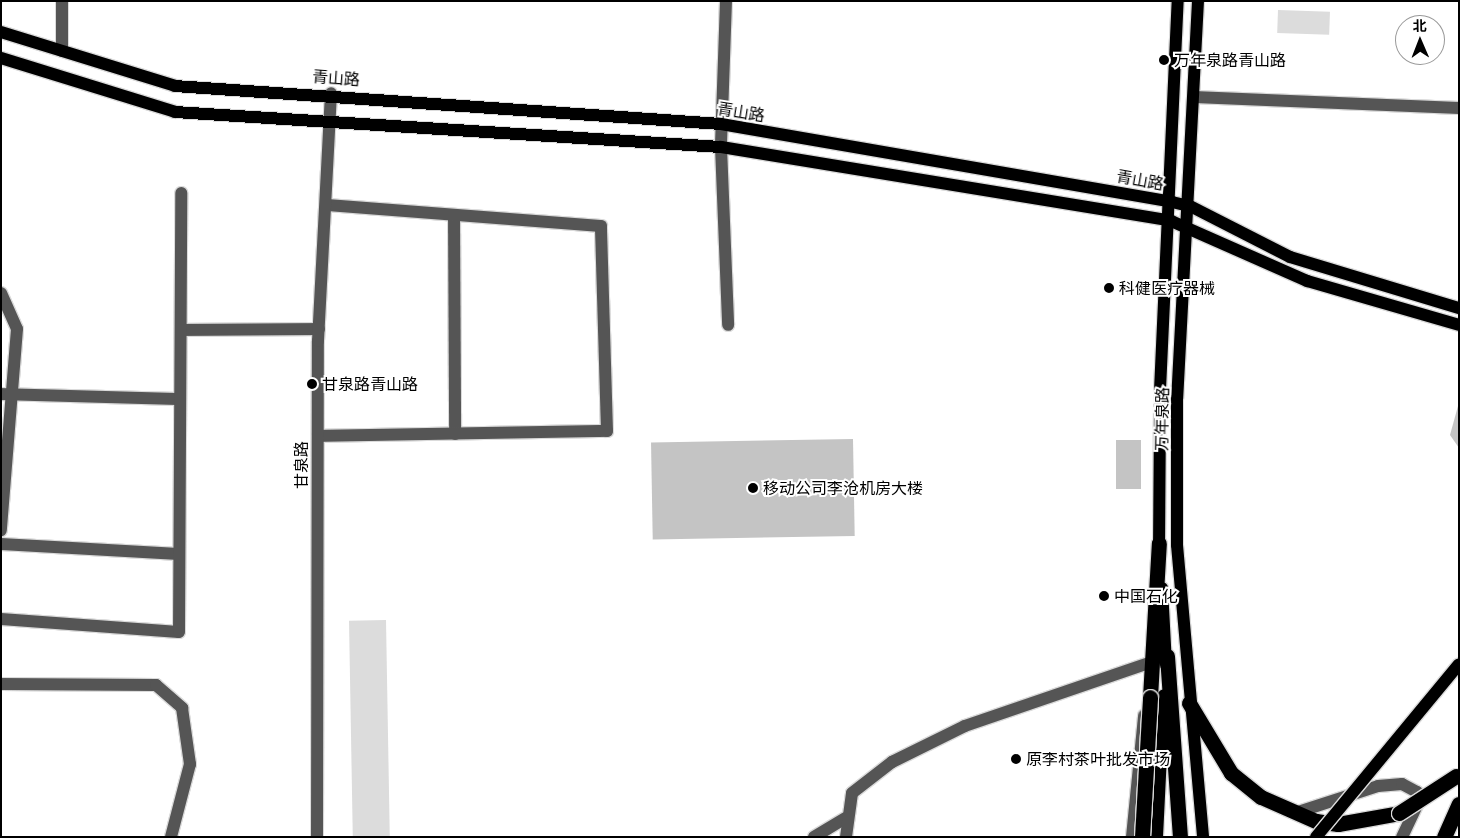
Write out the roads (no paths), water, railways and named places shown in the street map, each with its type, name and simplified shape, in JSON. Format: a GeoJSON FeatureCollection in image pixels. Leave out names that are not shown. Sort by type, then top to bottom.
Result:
{"type":"FeatureCollection","features":[{"type":"Feature","properties":{"kind":"highway"},"geometry":{"type":"LineString","coordinates":[[1142,837],[1159,543]]}},
{"type":"Feature","properties":{"kind":"highway"},"geometry":{"type":"LineString","coordinates":[[1166,656],[1180,837]]}},
{"type":"Feature","properties":{"kind":"highway"},"geometry":{"type":"LineString","coordinates":[[1189,703],[1231,773],[1261,796],[1295,813],[1338,824],[1400,813],[1457,775]]}},
{"type":"Feature","properties":{"kind":"highway"},"geometry":{"type":"LineString","coordinates":[[1444,837],[1459,804]]}},
{"type":"Feature","properties":{"kind":"main road","name":"万年泉路"},"geometry":{"type":"LineString","coordinates":[[1157,837],[1166,656],[1159,543],[1160,390],[1172,202],[1178,1]]}},
{"type":"Feature","properties":{"kind":"main road","name":"万年泉路"},"geometry":{"type":"LineString","coordinates":[[1198,1],[1189,226],[1177,398],[1177,545],[1189,703],[1203,837]]}},
{"type":"Feature","properties":{"kind":"main road","name":"青山路"},"geometry":{"type":"LineString","coordinates":[[1,32],[175,86],[331,93],[721,124],[1172,202],[1190,206],[1290,257],[1459,308]]}},
{"type":"Feature","properties":{"kind":"main road"},"geometry":{"type":"LineString","coordinates":[[1,58],[175,112],[333,120],[720,147],[1171,222],[1189,226],[1307,282],[1459,325]]}},
{"type":"Feature","properties":{"kind":"main road"},"geometry":{"type":"LineString","coordinates":[[1316,837],[1459,664]]}},
{"type":"Feature","properties":{"kind":"street"},"geometry":{"type":"LineString","coordinates":[[62,1],[62,51]]}},
{"type":"Feature","properties":{"kind":"street"},"geometry":{"type":"LineString","coordinates":[[726,1],[720,147],[728,325]]}},
{"type":"Feature","properties":{"kind":"street","name":"甘泉路"},"geometry":{"type":"LineString","coordinates":[[317,837],[319,329],[333,120],[331,93]]}},
{"type":"Feature","properties":{"kind":"street"},"geometry":{"type":"LineString","coordinates":[[1194,97],[1459,108]]}},
{"type":"Feature","properties":{"kind":"street"},"geometry":{"type":"LineString","coordinates":[[1,619],[179,632],[181,193]]}},
{"type":"Feature","properties":{"kind":"street"},"geometry":{"type":"LineString","coordinates":[[318,436],[607,431],[602,226],[327,205]]}},
{"type":"Feature","properties":{"kind":"street"},"geometry":{"type":"LineString","coordinates":[[454,215],[455,434]]}},
{"type":"Feature","properties":{"kind":"street"},"geometry":{"type":"LineString","coordinates":[[1,293],[17,329],[5,394],[1,530]]}},
{"type":"Feature","properties":{"kind":"street"},"geometry":{"type":"LineString","coordinates":[[181,330],[319,329]]}},
{"type":"Feature","properties":{"kind":"street"},"geometry":{"type":"LineString","coordinates":[[5,394],[180,399]]}},
{"type":"Feature","properties":{"kind":"street"},"geometry":{"type":"LineString","coordinates":[[1,544],[179,554]]}},
{"type":"Feature","properties":{"kind":"street"},"geometry":{"type":"LineString","coordinates":[[846,837],[846,818],[852,793],[900,758],[965,726],[1152,662]]}},
{"type":"Feature","properties":{"kind":"street"},"geometry":{"type":"LineString","coordinates":[[1,684],[156,686],[182,708],[190,764],[171,837]]}},
{"type":"Feature","properties":{"kind":"street"},"geometry":{"type":"LineString","coordinates":[[1132,837],[1137,752],[1150,697]]}},
{"type":"Feature","properties":{"kind":"street"},"geometry":{"type":"LineString","coordinates":[[1295,813],[1378,786],[1402,784],[1417,792],[1420,799],[1402,837]]}},
{"type":"Feature","properties":{"kind":"street"},"geometry":{"type":"LineString","coordinates":[[814,837],[846,818]]}},
{"type":"Feature","properties":{"kind":"place","name":"万年泉路青山路"},"geometry":{"type":"Point","coordinates":[1164,60]}},
{"type":"Feature","properties":{"kind":"place","name":"科健医疗器械"},"geometry":{"type":"Point","coordinates":[1109,288]}},
{"type":"Feature","properties":{"kind":"place","name":"甘泉路青山路"},"geometry":{"type":"Point","coordinates":[312,384]}},
{"type":"Feature","properties":{"kind":"place","name":"移动公司李沧机房大楼"},"geometry":{"type":"Point","coordinates":[753,488]}},
{"type":"Feature","properties":{"kind":"place","name":"中国石化"},"geometry":{"type":"Point","coordinates":[1104,596]}},
{"type":"Feature","properties":{"kind":"place","name":"原李村茶叶批发市场"},"geometry":{"type":"Point","coordinates":[1016,759]}}]}
